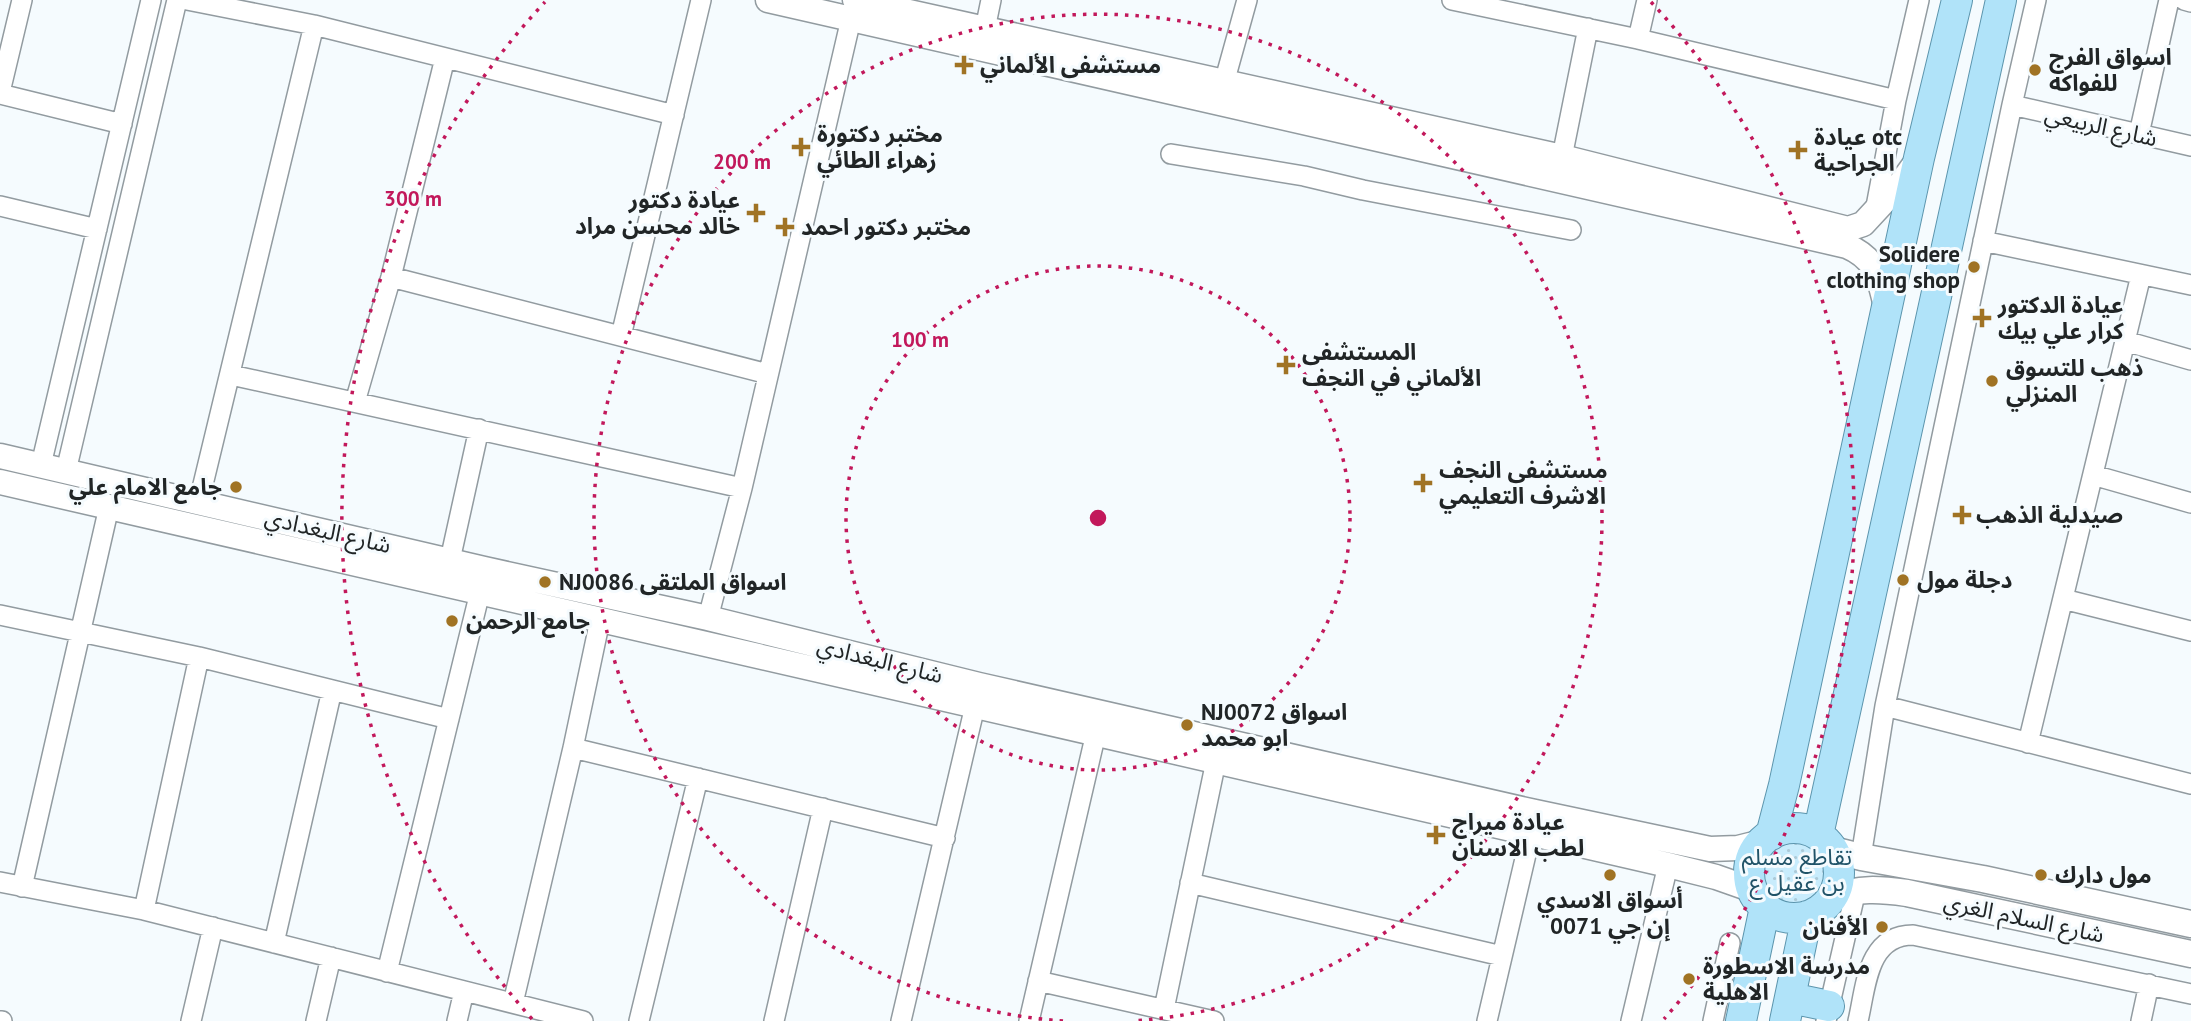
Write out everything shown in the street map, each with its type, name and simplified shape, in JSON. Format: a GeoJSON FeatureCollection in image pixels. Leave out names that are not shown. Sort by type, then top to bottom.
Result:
{"type":"FeatureCollection","features":[{"type":"Feature","properties":{"kind":"main road"},"geometry":{"type":"LineString","coordinates":[[1956,0],[1919,158],[1784,785],[1767,838],[1752,860],[1750,880],[1759,899],[1785,917],[1807,916],[1844,893],[1837,886],[1837,847],[2001,0]]}},
{"type":"Feature","properties":{"kind":"main road"},"geometry":{"type":"LineString","coordinates":[[1767,838],[1789,828],[1809,831],[1837,847]]}},
{"type":"Feature","properties":{"kind":"main road","name":"شارع السلام الغري"},"geometry":{"type":"LineString","coordinates":[[1837,847],[2191,924]]}},
{"type":"Feature","properties":{"kind":"main road","name":"شارع السلام الغري"},"geometry":{"type":"LineString","coordinates":[[1844,893],[1887,890],[1907,893],[2191,954]]}},
{"type":"Feature","properties":{"kind":"main road"},"geometry":{"type":"LineString","coordinates":[[1741,1021],[1759,899]]}},
{"type":"Feature","properties":{"kind":"main road"},"geometry":{"type":"LineString","coordinates":[[1807,916],[1787,1010],[1827,1014]]}},
{"type":"Feature","properties":{"kind":"street"},"geometry":{"type":"LineString","coordinates":[[22,0],[0,93],[122,124]]}},
{"type":"Feature","properties":{"kind":"street"},"geometry":{"type":"LineString","coordinates":[[41,465],[151,0]]}},
{"type":"Feature","properties":{"kind":"street"},"geometry":{"type":"LineString","coordinates":[[66,471],[177,0]]}},
{"type":"Feature","properties":{"kind":"street"},"geometry":{"type":"LineString","coordinates":[[187,0],[314,25],[674,115]]}},
{"type":"Feature","properties":{"kind":"street"},"geometry":{"type":"LineString","coordinates":[[621,336],[701,0]]}},
{"type":"Feature","properties":{"kind":"street"},"geometry":{"type":"LineString","coordinates":[[768,0],[985,29],[1562,157],[1759,216],[1858,251],[1874,267],[1887,308]]}},
{"type":"Feature","properties":{"kind":"street"},"geometry":{"type":"LineString","coordinates":[[985,29],[991,0]]}},
{"type":"Feature","properties":{"kind":"street"},"geometry":{"type":"LineString","coordinates":[[1224,83],[1247,0]]}},
{"type":"Feature","properties":{"kind":"street"},"geometry":{"type":"LineString","coordinates":[[1452,0],[1516,6],[1588,28],[1896,100]]}},
{"type":"Feature","properties":{"kind":"street"},"geometry":{"type":"LineString","coordinates":[[1638,39],[1647,0]]}},
{"type":"Feature","properties":{"kind":"street"},"geometry":{"type":"LineString","coordinates":[[1875,212],[1896,100],[1919,0]]}},
{"type":"Feature","properties":{"kind":"street"},"geometry":{"type":"LineString","coordinates":[[1837,847],[1885,706],[2036,0]]}},
{"type":"Feature","properties":{"kind":"street"},"geometry":{"type":"LineString","coordinates":[[2139,134],[2169,0]]}},
{"type":"Feature","properties":{"kind":"street"},"geometry":{"type":"LineString","coordinates":[[2184,0],[2191,2]]}},
{"type":"Feature","properties":{"kind":"street"},"geometry":{"type":"LineString","coordinates":[[853,10],[1759,216],[1849,229],[1863,224],[1875,212],[1919,158]]}},
{"type":"Feature","properties":{"kind":"street"},"geometry":{"type":"LineString","coordinates":[[708,618],[742,488],[853,10]]}},
{"type":"Feature","properties":{"kind":"street"},"geometry":{"type":"LineString","coordinates":[[199,501],[314,25]]}},
{"type":"Feature","properties":{"kind":"street"},"geometry":{"type":"LineString","coordinates":[[1562,157],[1588,28]]}},
{"type":"Feature","properties":{"kind":"street"},"geometry":{"type":"LineString","coordinates":[[355,402],[391,276],[444,58]]}},
{"type":"Feature","properties":{"kind":"street","name":"شارع الربيعي"},"geometry":{"type":"LineString","coordinates":[[2012,105],[2191,146]]}},
{"type":"Feature","properties":{"kind":"street"},"geometry":{"type":"LineString","coordinates":[[1171,154],[1304,176],[1571,230]]}},
{"type":"Feature","properties":{"kind":"street"},"geometry":{"type":"LineString","coordinates":[[0,206],[97,229]]}},
{"type":"Feature","properties":{"kind":"street"},"geometry":{"type":"LineString","coordinates":[[1983,241],[2191,285]]}},
{"type":"Feature","properties":{"kind":"street"},"geometry":{"type":"LineString","coordinates":[[2028,743],[2141,275]]}},
{"type":"Feature","properties":{"kind":"street"},"geometry":{"type":"LineString","coordinates":[[391,276],[768,373]]}},
{"type":"Feature","properties":{"kind":"street"},"geometry":{"type":"LineString","coordinates":[[2125,341],[2191,360]]}},
{"type":"Feature","properties":{"kind":"street"},"geometry":{"type":"LineString","coordinates":[[231,374],[742,488]]}},
{"type":"Feature","properties":{"kind":"street"},"geometry":{"type":"LineString","coordinates":[[450,560],[479,429]]}},
{"type":"Feature","properties":{"kind":"street","name":"شارع البغدادي"},"geometry":{"type":"LineString","coordinates":[[0,456],[708,618],[1360,782],[1535,813],[1710,849],[1738,848],[1767,838]]}},
{"type":"Feature","properties":{"kind":"street"},"geometry":{"type":"LineString","coordinates":[[2094,475],[2191,503]]}},
{"type":"Feature","properties":{"kind":"street","name":"شارع البغدادي"},"geometry":{"type":"LineString","coordinates":[[0,482],[1216,761],[1320,773]]}},
{"type":"Feature","properties":{"kind":"street"},"geometry":{"type":"LineString","coordinates":[[22,887],[109,507]]}},
{"type":"Feature","properties":{"kind":"street"},"geometry":{"type":"LineString","coordinates":[[531,604],[542,595],[543,589],[539,580]]}},
{"type":"Feature","properties":{"kind":"street"},"geometry":{"type":"LineString","coordinates":[[562,611],[557,605],[557,599],[560,592],[568,587]]}},
{"type":"Feature","properties":{"kind":"street"},"geometry":{"type":"LineString","coordinates":[[387,972],[480,592]]}},
{"type":"Feature","properties":{"kind":"street"},"geometry":{"type":"LineString","coordinates":[[2063,599],[2191,631]]}},
{"type":"Feature","properties":{"kind":"street"},"geometry":{"type":"LineString","coordinates":[[0,615],[199,657],[449,719]]}},
{"type":"Feature","properties":{"kind":"street"},"geometry":{"type":"LineString","coordinates":[[513,1003],[600,620]]}},
{"type":"Feature","properties":{"kind":"street"},"geometry":{"type":"LineString","coordinates":[[145,910],[199,657]]}},
{"type":"Feature","properties":{"kind":"street"},"geometry":{"type":"LineString","coordinates":[[275,943],[332,690]]}},
{"type":"Feature","properties":{"kind":"street"},"geometry":{"type":"LineString","coordinates":[[901,1021],[975,706]]}},
{"type":"Feature","properties":{"kind":"street"},"geometry":{"type":"LineString","coordinates":[[1885,706],[2191,784]]}},
{"type":"Feature","properties":{"kind":"street"},"geometry":{"type":"LineString","coordinates":[[1029,1021],[1096,733]]}},
{"type":"Feature","properties":{"kind":"street"},"geometry":{"type":"LineString","coordinates":[[573,747],[944,838]]}},
{"type":"Feature","properties":{"kind":"street"},"geometry":{"type":"LineString","coordinates":[[1164,1009],[1216,761]]}},
{"type":"Feature","properties":{"kind":"street"},"geometry":{"type":"LineString","coordinates":[[639,1021],[698,778]]}},
{"type":"Feature","properties":{"kind":"street","name":"شارع البغدادي"},"geometry":{"type":"LineString","coordinates":[[1360,782],[1531,833],[1716,877],[1759,899]]}},
{"type":"Feature","properties":{"kind":"street"},"geometry":{"type":"LineString","coordinates":[[774,1021],[823,808]]}},
{"type":"Feature","properties":{"kind":"street"},"geometry":{"type":"LineString","coordinates":[[1487,1021],[1531,833]]}},
{"type":"Feature","properties":{"kind":"street"},"geometry":{"type":"LineString","coordinates":[[1631,1021],[1668,865]]}},
{"type":"Feature","properties":{"kind":"street"},"geometry":{"type":"LineString","coordinates":[[0,883],[145,910],[583,1021]]}},
{"type":"Feature","properties":{"kind":"street"},"geometry":{"type":"LineString","coordinates":[[1190,883],[1502,956]]}},
{"type":"Feature","properties":{"kind":"street"},"geometry":{"type":"LineString","coordinates":[[1827,1014],[1844,893]]}},
{"type":"Feature","properties":{"kind":"street"},"geometry":{"type":"LineString","coordinates":[[191,1021],[213,927]]}},
{"type":"Feature","properties":{"kind":"street"},"geometry":{"type":"LineString","coordinates":[[1858,1021],[1874,956],[1891,940],[1906,935],[2191,994]]}},
{"type":"Feature","properties":{"kind":"street"},"geometry":{"type":"LineString","coordinates":[[1713,1021],[1730,943]]}},
{"type":"Feature","properties":{"kind":"street"},"geometry":{"type":"LineString","coordinates":[[316,1021],[331,957]]}},
{"type":"Feature","properties":{"kind":"street"},"geometry":{"type":"LineString","coordinates":[[1038,981],[1214,1021]]}},
{"type":"Feature","properties":{"kind":"street"},"geometry":{"type":"LineString","coordinates":[[2141,1021],[2149,984]]}},
{"type":"Feature","properties":{"kind":"street"},"geometry":{"type":"LineString","coordinates":[[457,1021],[464,991]]}},
{"type":"Feature","properties":{"kind":"green space","name":"تقاطع مسلم بن عقيل ع"},"geometry":{"type":"Polygon","coordinates":[[[1788,829],[1811,833],[1835,858],[1838,870],[1836,882],[1825,905],[1799,913],[1788,912],[1770,902],[1759,884],[1757,874],[1762,850],[1788,829]]]}},
{"type":"Feature","properties":{"kind":"place","name":"مستشفى الألماني"},"geometry":{"type":"Point","coordinates":[964,65]}},
{"type":"Feature","properties":{"kind":"place","name":"اسواق الفرج للفواكه"},"geometry":{"type":"Point","coordinates":[2035,70]}},
{"type":"Feature","properties":{"kind":"place","name":"مختبر دكتورة زهراء الطائي"},"geometry":{"type":"Point","coordinates":[801,147]}},
{"type":"Feature","properties":{"kind":"place","name":"عيادة otc الجراحية"},"geometry":{"type":"Point","coordinates":[1798,150]}},
{"type":"Feature","properties":{"kind":"place","name":"عيادة دكتور خالد محسن مراد"},"geometry":{"type":"Point","coordinates":[756,213]}},
{"type":"Feature","properties":{"kind":"place","name":"مختبر دكتور احمد"},"geometry":{"type":"Point","coordinates":[785,227]}},
{"type":"Feature","properties":{"kind":"place","name":"Solidere clothing shop"},"geometry":{"type":"Point","coordinates":[1974,267]}},
{"type":"Feature","properties":{"kind":"place","name":"عيادة الدكتور كرار علي بيك"},"geometry":{"type":"Point","coordinates":[1982,318]}},
{"type":"Feature","properties":{"kind":"place","name":"المستشفى الألماني في النجف"},"geometry":{"type":"Point","coordinates":[1286,365]}},
{"type":"Feature","properties":{"kind":"place","name":"ذهب للتسوق المنزلي"},"geometry":{"type":"Point","coordinates":[1992,381]}},
{"type":"Feature","properties":{"kind":"place","name":"مستشفى النجف الاشرف التعليمي"},"geometry":{"type":"Point","coordinates":[1423,483]}},
{"type":"Feature","properties":{"kind":"place","name":"جامع الامام علي"},"geometry":{"type":"Point","coordinates":[236,487]}},
{"type":"Feature","properties":{"kind":"place","name":"صيدلية الذهب"},"geometry":{"type":"Point","coordinates":[1962,515]}},
{"type":"Feature","properties":{"kind":"place","name":"دجلة مول"},"geometry":{"type":"Point","coordinates":[1903,580]}},
{"type":"Feature","properties":{"kind":"place","name":"NJ0086 اسواق الملتقى"},"geometry":{"type":"Point","coordinates":[545,582]}},
{"type":"Feature","properties":{"kind":"place","name":"جامع الرحمن"},"geometry":{"type":"Point","coordinates":[452,621]}},
{"type":"Feature","properties":{"kind":"place","name":"NJ0072 اسواق ابو محمد"},"geometry":{"type":"Point","coordinates":[1187,725]}},
{"type":"Feature","properties":{"kind":"place","name":"عيادة ميراج لطب الاسنان"},"geometry":{"type":"Point","coordinates":[1436,835]}},
{"type":"Feature","properties":{"kind":"place","name":"أسواق الاسدي إن جي 0071"},"geometry":{"type":"Point","coordinates":[1610,875]}},
{"type":"Feature","properties":{"kind":"place","name":"مول دارك"},"geometry":{"type":"Point","coordinates":[2041,875]}},
{"type":"Feature","properties":{"kind":"place","name":"الأفنان"},"geometry":{"type":"Point","coordinates":[1882,927]}},
{"type":"Feature","properties":{"kind":"place","name":"مدرسة الاسطورة الاهلية"},"geometry":{"type":"Point","coordinates":[1689,979]}}]}
